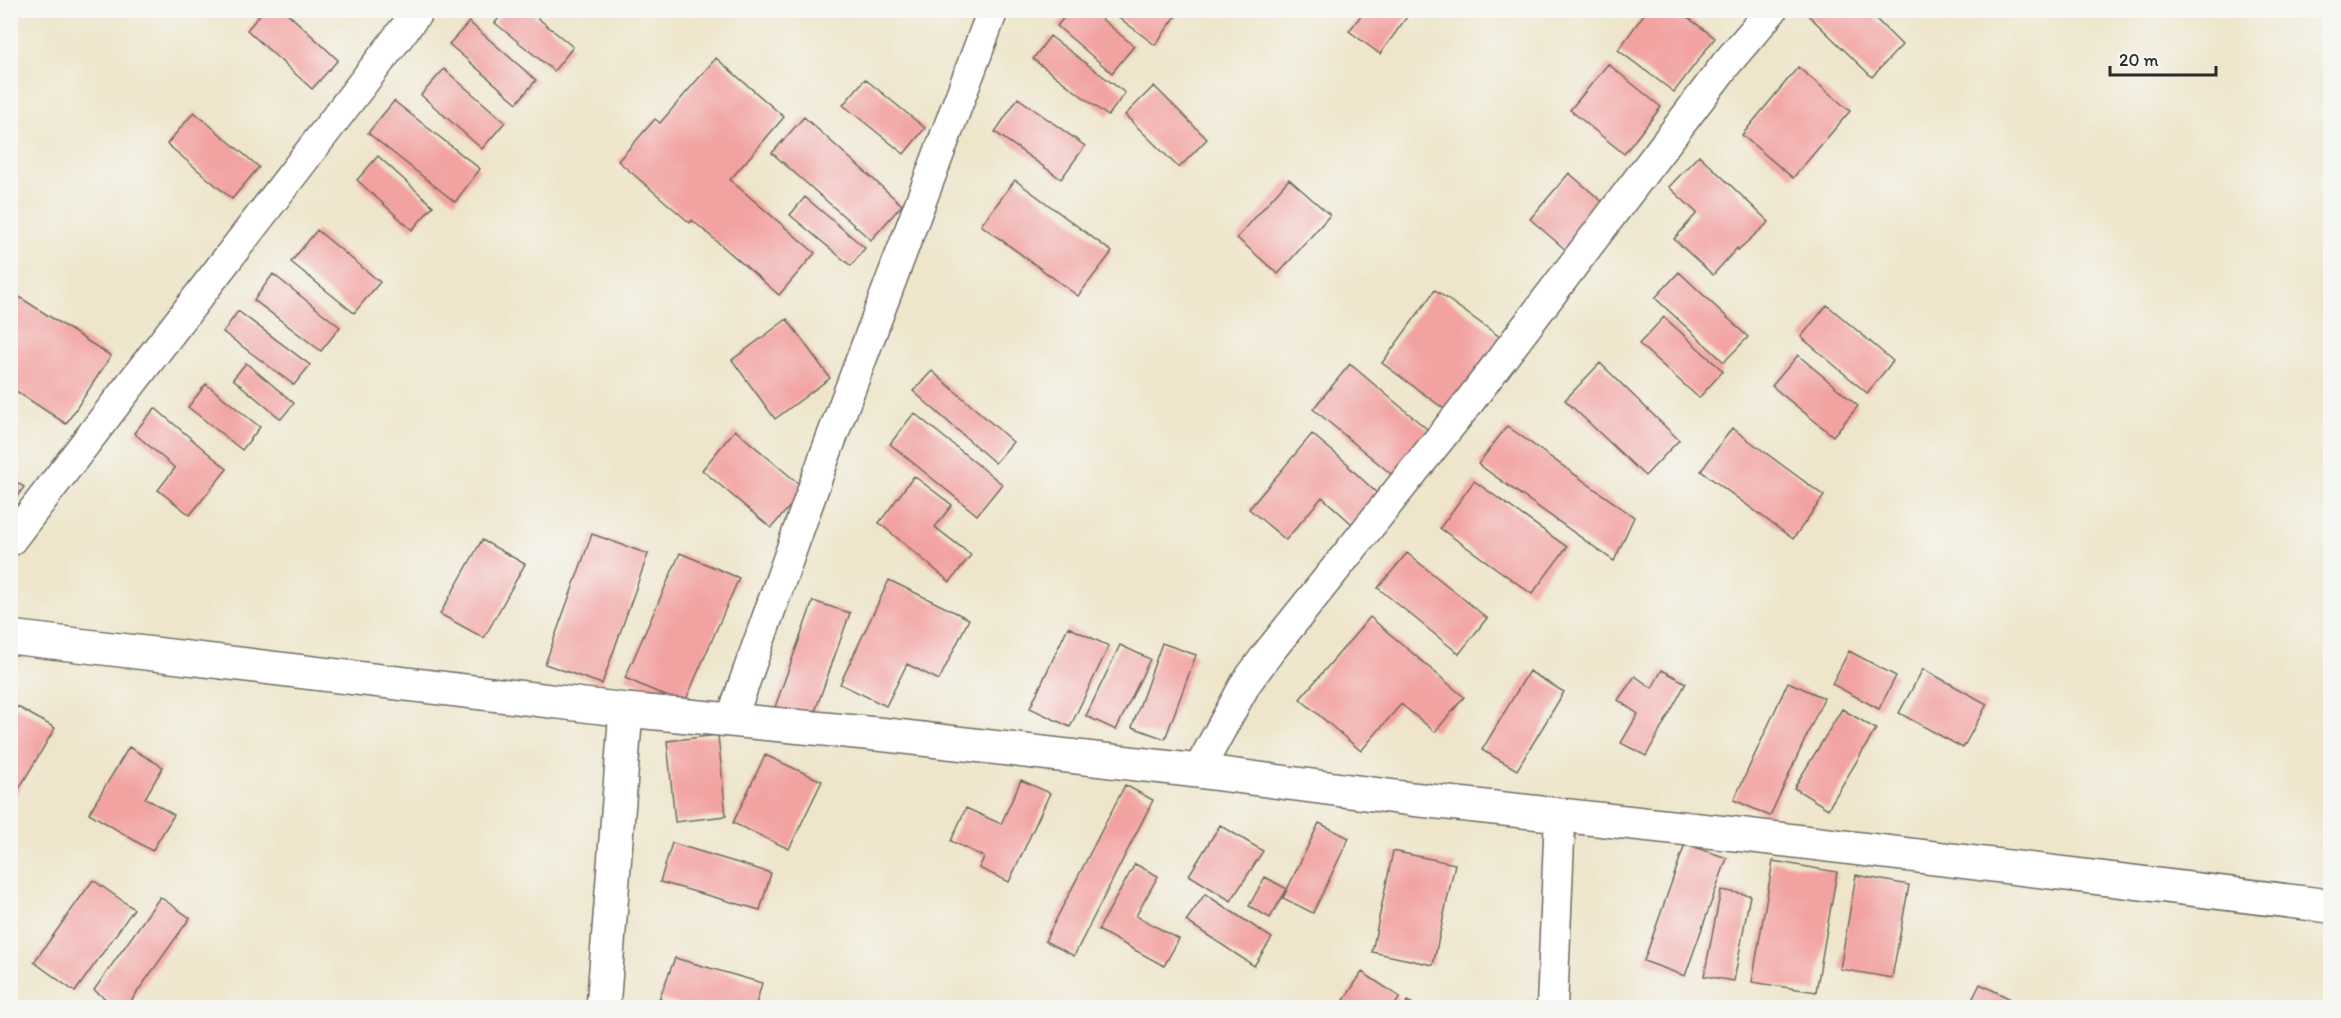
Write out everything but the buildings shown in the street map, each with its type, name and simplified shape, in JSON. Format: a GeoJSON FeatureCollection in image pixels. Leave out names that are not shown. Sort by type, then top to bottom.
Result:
{"type":"FeatureCollection","features":[{"type":"Feature","properties":{"kind":"street"},"geometry":{"type":"LineString","coordinates":[[10,541],[419,10]]}},
{"type":"Feature","properties":{"kind":"street"},"geometry":{"type":"LineString","coordinates":[[731,720],[824,458],[993,10]]}},
{"type":"Feature","properties":{"kind":"street"},"geometry":{"type":"LineString","coordinates":[[1198,771],[1246,683],[1269,652],[1469,402],[1718,73],[1772,10]]}},
{"type":"Feature","properties":{"kind":"street"},"geometry":{"type":"LineString","coordinates":[[10,637],[626,710],[887,735],[1198,771],[1411,799],[1745,835],[2331,906]]}},
{"type":"Feature","properties":{"kind":"street"},"geometry":{"type":"LineString","coordinates":[[603,1008],[626,710]]}},
{"type":"Feature","properties":{"kind":"street"},"geometry":{"type":"LineString","coordinates":[[1552,1008],[1560,815]]}}]}
